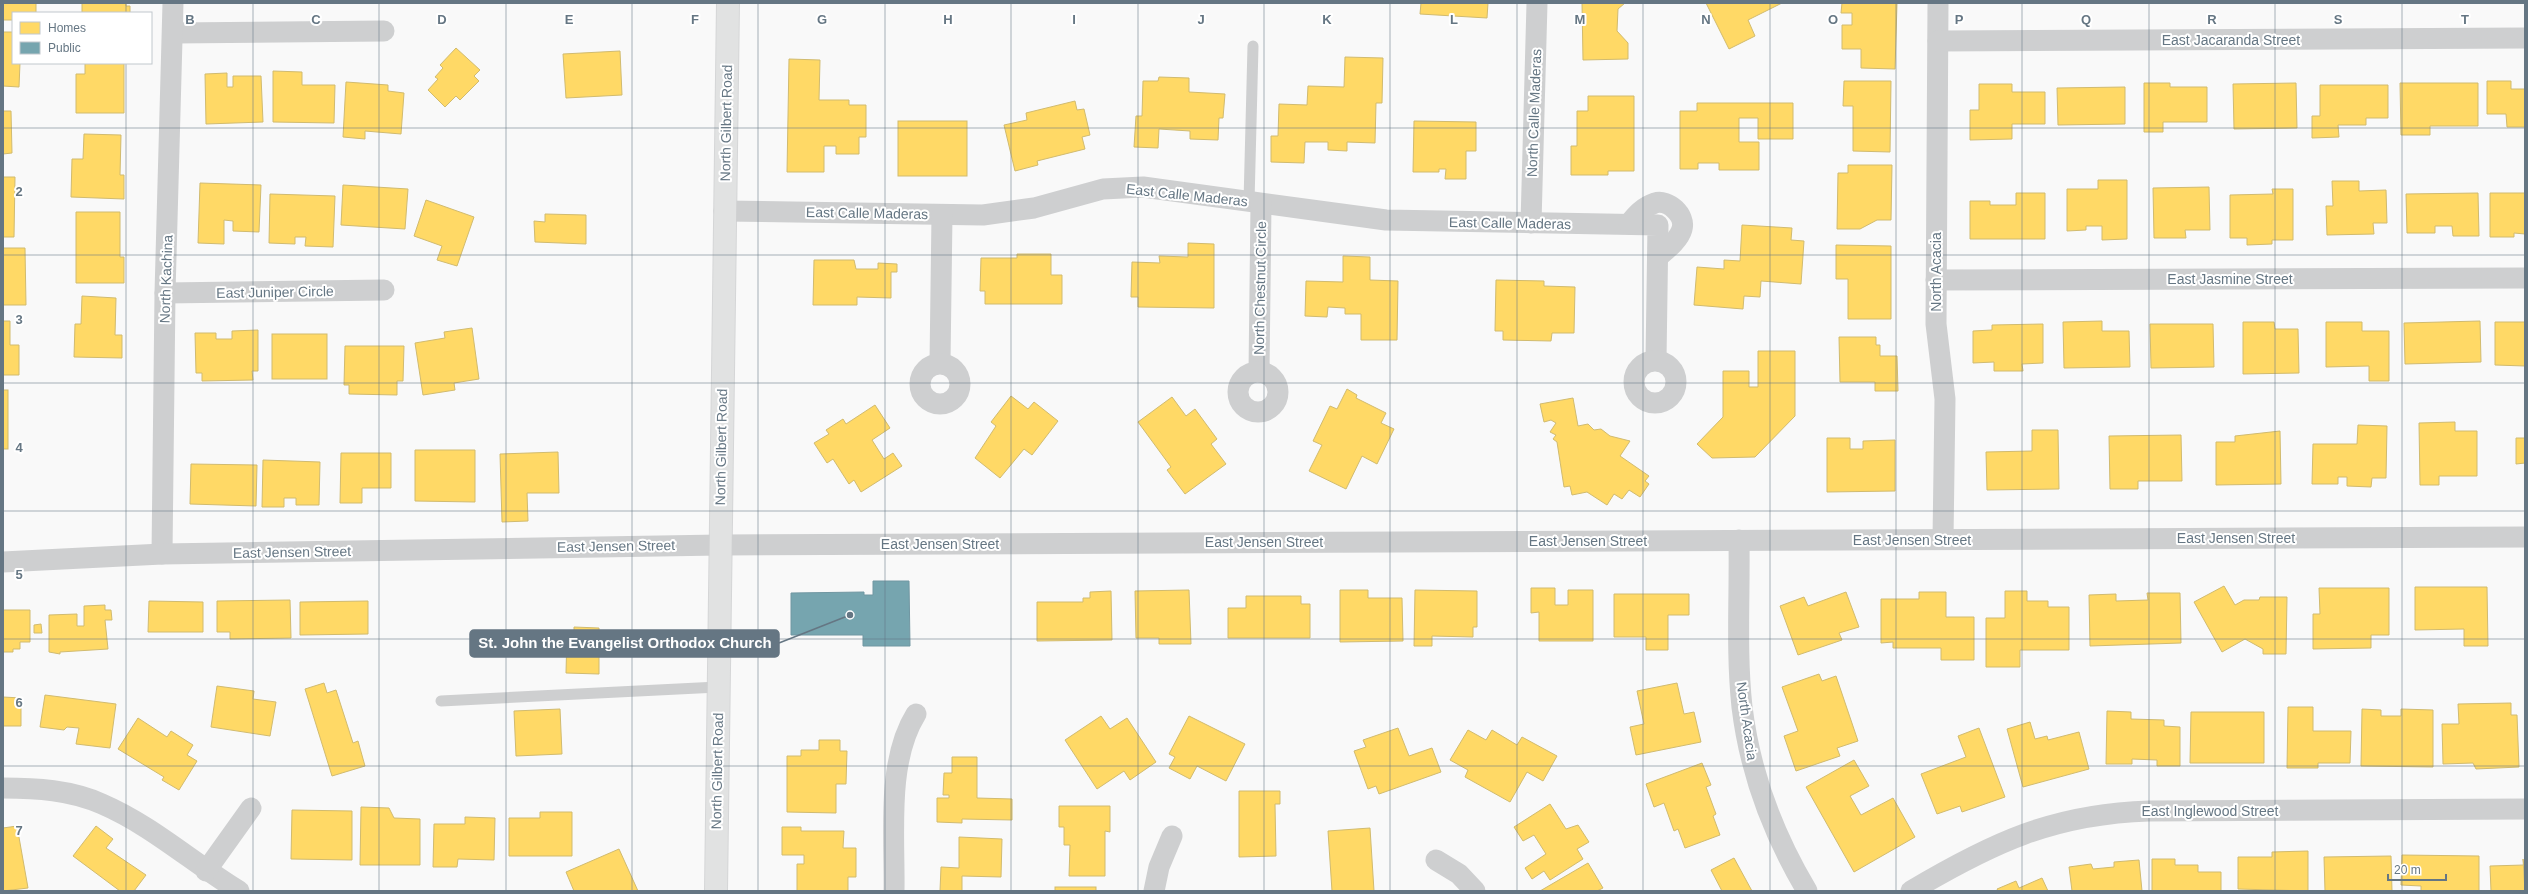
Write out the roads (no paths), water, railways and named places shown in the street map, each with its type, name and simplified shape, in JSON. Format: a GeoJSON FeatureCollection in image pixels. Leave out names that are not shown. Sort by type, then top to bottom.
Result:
{"type":"FeatureCollection","features":[{"type":"Feature","properties":{"kind":"main road","name":"North Gilbert Road"},"geometry":{"type":"LineString","coordinates":[[716,891],[728,3]]}},
{"type":"Feature","properties":{"kind":"street","name":"North Kachina"},"geometry":{"type":"LineString","coordinates":[[162,554],[165,293],[174,33],[173,3]]}},
{"type":"Feature","properties":{"kind":"street","name":"North Calle Maderas"},"geometry":{"type":"LineString","coordinates":[[1531,223],[1537,3]]}},
{"type":"Feature","properties":{"kind":"street","name":"North Acacia"},"geometry":{"type":"LineString","coordinates":[[1938,3],[1936,331],[1945,399],[1943,539]]}},
{"type":"Feature","properties":{"kind":"street"},"geometry":{"type":"LineString","coordinates":[[174,33],[384,30]]}},
{"type":"Feature","properties":{"kind":"street","name":"East Jacaranda Street"},"geometry":{"type":"LineString","coordinates":[[1938,41],[2525,38]]}},
{"type":"Feature","properties":{"kind":"street","name":"East Calle Maderas"},"geometry":{"type":"LineString","coordinates":[[724,211],[942,215],[1015,212],[1083,194],[1123,187],[1143,187],[1386,220],[1658,225],[1656,360]]}},
{"type":"Feature","properties":{"kind":"street","name":"North Chestnut Circle"},"geometry":{"type":"LineString","coordinates":[[1255,203],[1259,372]]}},
{"type":"Feature","properties":{"kind":"street"},"geometry":{"type":"LineString","coordinates":[[940,363],[942,215]]}},
{"type":"Feature","properties":{"kind":"street","name":"East Jasmine Street"},"geometry":{"type":"LineString","coordinates":[[1936,280],[2525,278]]}},
{"type":"Feature","properties":{"kind":"street","name":"East Juniper Circle"},"geometry":{"type":"LineString","coordinates":[[165,293],[384,290]]}},
{"type":"Feature","properties":{"kind":"street","name":"East Jensen Street"},"geometry":{"type":"LineString","coordinates":[[3,562],[162,554],[720,545],[2525,537]]}},
{"type":"Feature","properties":{"kind":"street","name":"North Acacia"},"geometry":{"type":"LineString","coordinates":[[1739,540],[1740,683],[1750,749],[1774,830],[1785,854],[1806,891]]}},
{"type":"Feature","properties":{"kind":"street"},"geometry":{"type":"LineString","coordinates":[[894,891],[898,758],[908,727],[916,714]]}},
{"type":"Feature","properties":{"kind":"street"},"geometry":{"type":"LineString","coordinates":[[3,788],[46,789],[101,803],[145,828],[206,871],[238,891]]}},
{"type":"Feature","properties":{"kind":"street"},"geometry":{"type":"LineString","coordinates":[[206,871],[251,808]]}},
{"type":"Feature","properties":{"kind":"street","name":"East Inglewood Street"},"geometry":{"type":"LineString","coordinates":[[1911,891],[1963,860],[2011,837],[2062,821],[2091,815],[2149,811],[2525,809]]}},
{"type":"Feature","properties":{"kind":"street"},"geometry":{"type":"LineString","coordinates":[[1154,891],[1159,867],[1172,836]]}},
{"type":"Feature","properties":{"kind":"street"},"geometry":{"type":"LineString","coordinates":[[1436,860],[1459,874],[1475,891]]}},
{"type":"Feature","properties":{"kind":"lane"},"geometry":{"type":"LineString","coordinates":[[1253,46],[1255,203]]}},
{"type":"Feature","properties":{"kind":"lane"},"geometry":{"type":"LineString","coordinates":[[441,701],[718,687]]}},
{"type":"Feature","properties":{"kind":"place","name":"St. John the Evangelist Orthodox Church"},"geometry":{"type":"Point","coordinates":[850,615]}}]}
